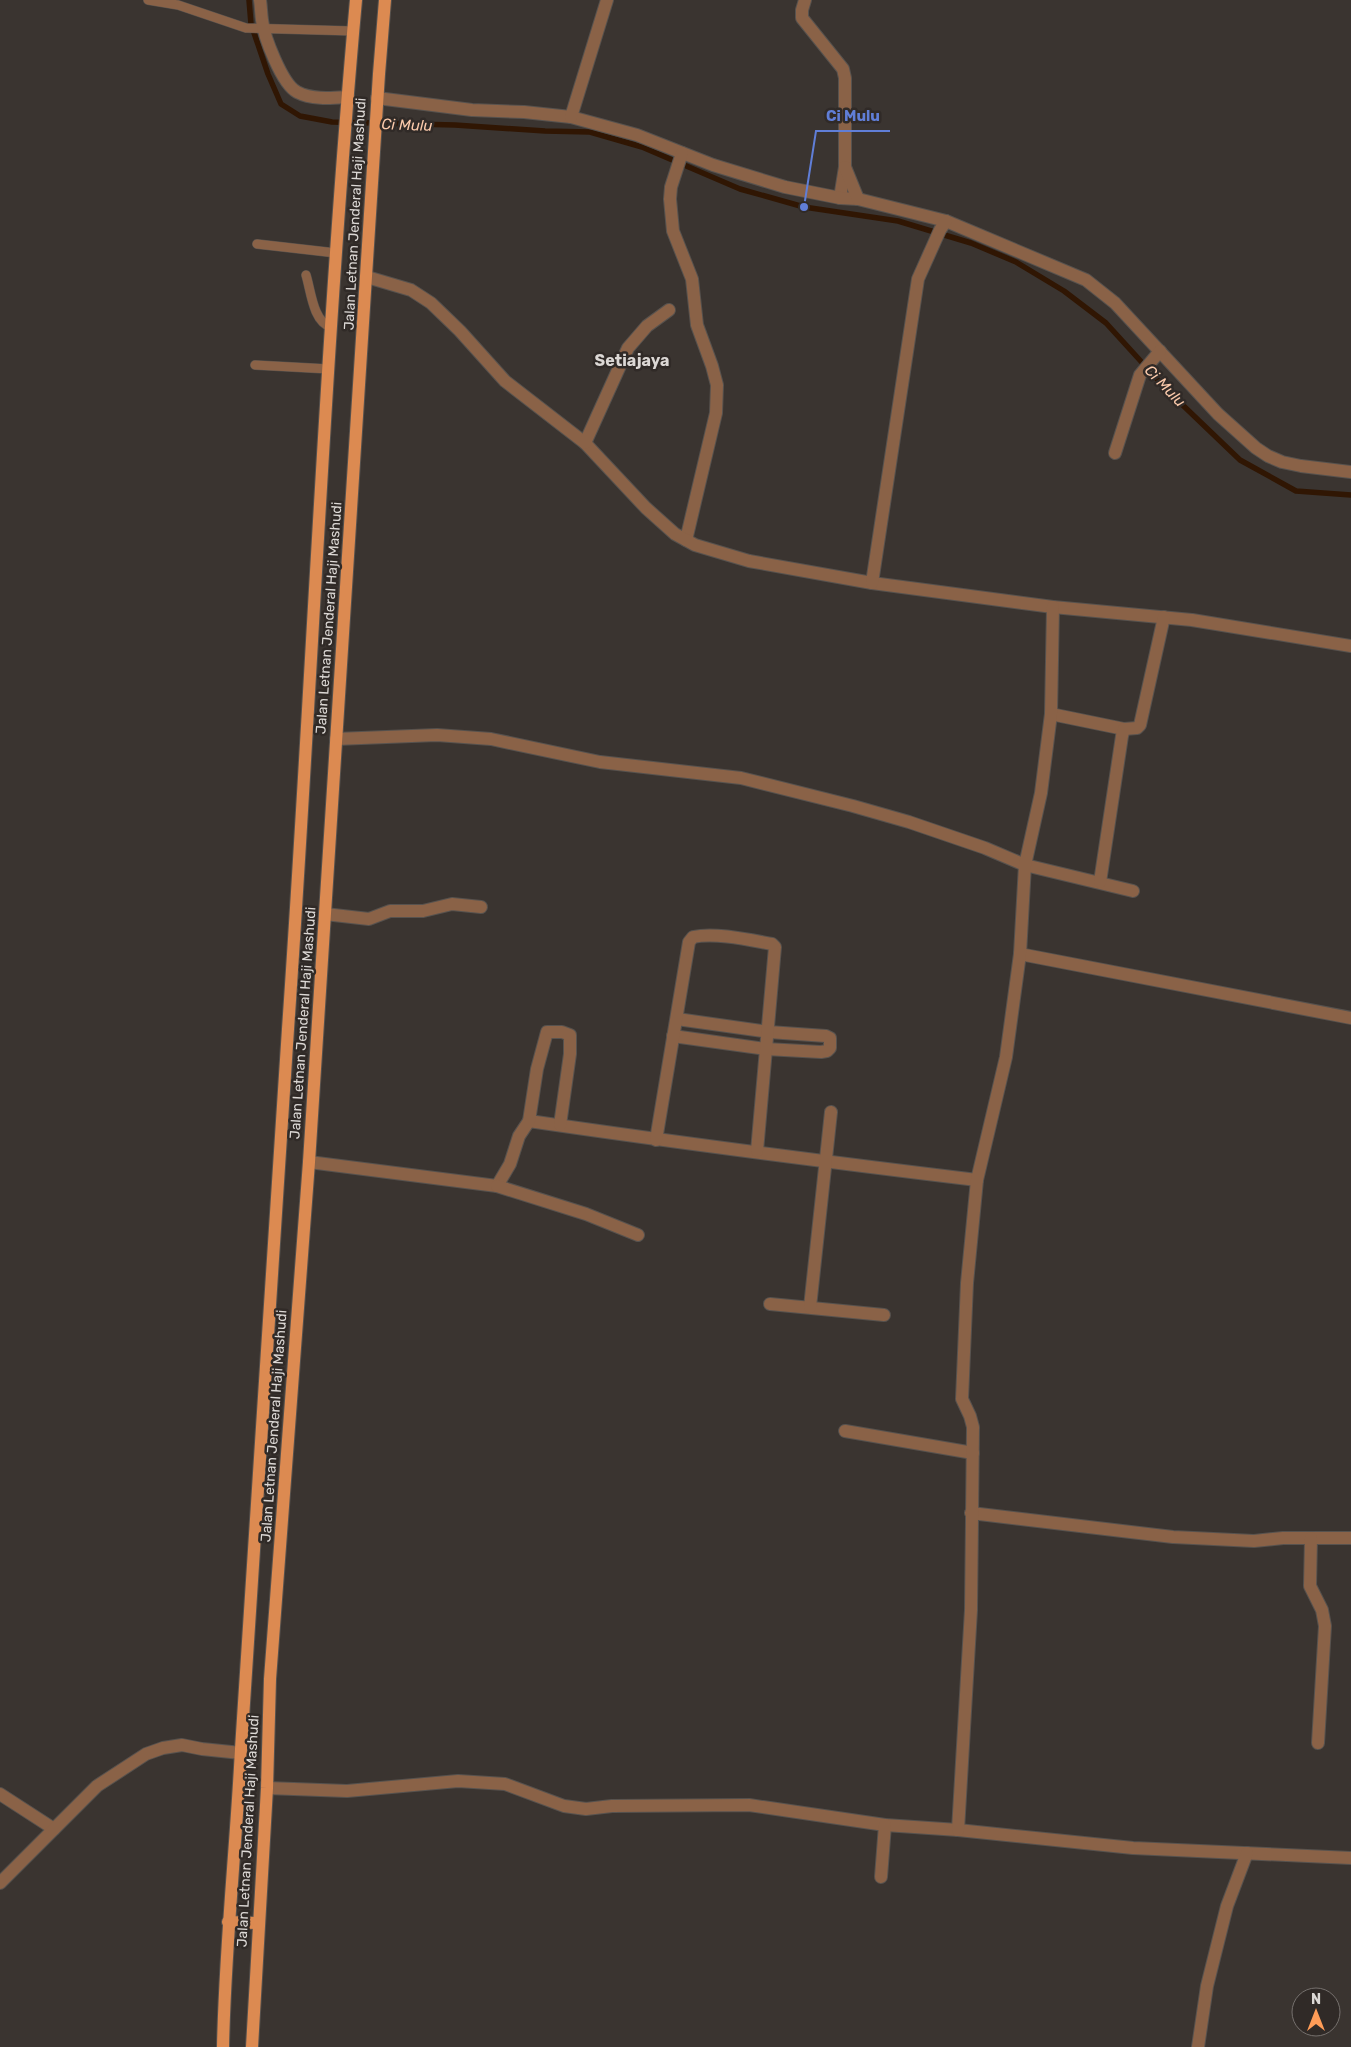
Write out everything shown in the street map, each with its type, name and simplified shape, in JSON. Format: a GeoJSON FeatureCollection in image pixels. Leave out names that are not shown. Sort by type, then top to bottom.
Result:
{"type":"FeatureCollection","features":[{"type":"Feature","properties":{"kind":"main road","name":"Jalan Letnan Jenderal Haji Mashudi"},"geometry":{"type":"LineString","coordinates":[[223,2047],[228,1922],[241,1753],[249,1603],[304,789],[331,327],[356,0]]}},
{"type":"Feature","properties":{"kind":"main road","name":"Jalan Letnan Jenderal Haji Mashudi"},"geometry":{"type":"LineString","coordinates":[[252,2047],[267,1788],[270,1679],[309,1162],[385,0]]}},
{"type":"Feature","properties":{"kind":"main road"},"geometry":{"type":"LineString","coordinates":[[228,1922],[258,1923]]}},
{"type":"Feature","properties":{"kind":"street"},"geometry":{"type":"LineString","coordinates":[[260,0],[264,29],[286,82],[297,92],[347,100]]}},
{"type":"Feature","properties":{"kind":"street"},"geometry":{"type":"LineString","coordinates":[[571,118],[607,0]]}},
{"type":"Feature","properties":{"kind":"street"},"geometry":{"type":"LineString","coordinates":[[805,0],[802,18],[806,26],[842,69],[845,78],[845,167],[840,198]]}},
{"type":"Feature","properties":{"kind":"street"},"geometry":{"type":"LineString","coordinates":[[377,100],[472,110],[524,112],[571,118],[637,135],[681,156],[785,187],[840,198],[858,199],[943,226],[1086,280],[1115,303],[1218,414],[1256,448],[1282,462],[1351,472]]}},
{"type":"Feature","properties":{"kind":"street"},"geometry":{"type":"LineString","coordinates":[[681,156],[675,172],[670,199],[673,231],[692,279],[697,325],[717,385],[716,413],[686,540]]}},
{"type":"Feature","properties":{"kind":"street"},"geometry":{"type":"LineString","coordinates":[[845,167],[858,199]]}},
{"type":"Feature","properties":{"kind":"street"},"geometry":{"type":"LineString","coordinates":[[872,583],[914,300],[918,280],[926,257],[943,226]]}},
{"type":"Feature","properties":{"kind":"street"},"geometry":{"type":"LineString","coordinates":[[367,277],[421,294],[460,331],[505,380],[585,443],[646,508],[675,534],[719,553],[749,561],[872,583],[1054,607],[1164,617],[1351,646]]}},
{"type":"Feature","properties":{"kind":"street"},"geometry":{"type":"LineString","coordinates":[[585,443],[628,348],[647,326],[669,310]]}},
{"type":"Feature","properties":{"kind":"street"},"geometry":{"type":"LineString","coordinates":[[1115,452],[1140,374],[1160,351]]}},
{"type":"Feature","properties":{"kind":"street"},"geometry":{"type":"LineString","coordinates":[[958,1830],[971,1610],[973,1427],[962,1398],[965,1310],[977,1180],[1006,1057],[1020,954],[1026,865],[1041,793],[1051,714],[1054,607]]}},
{"type":"Feature","properties":{"kind":"street"},"geometry":{"type":"LineString","coordinates":[[1051,714],[1124,729],[1140,726],[1164,617]]}},
{"type":"Feature","properties":{"kind":"street"},"geometry":{"type":"LineString","coordinates":[[1100,882],[1124,729]]}},
{"type":"Feature","properties":{"kind":"street"},"geometry":{"type":"LineString","coordinates":[[336,740],[437,735],[491,739],[600,762],[741,778],[909,822],[1026,865],[1134,891]]}},
{"type":"Feature","properties":{"kind":"street"},"geometry":{"type":"LineString","coordinates":[[325,914],[369,918],[390,911],[423,911],[452,904],[480,907]]}},
{"type":"Feature","properties":{"kind":"street"},"geometry":{"type":"LineString","coordinates":[[656,1140],[688,950],[693,937],[716,936],[768,943],[775,946],[776,955],[757,1151]]}},
{"type":"Feature","properties":{"kind":"street"},"geometry":{"type":"LineString","coordinates":[[1020,954],[1351,1018]]}},
{"type":"Feature","properties":{"kind":"street"},"geometry":{"type":"LineString","coordinates":[[673,1036],[766,1050],[821,1052],[827,1051],[831,1042],[830,1038],[826,1036],[769,1032],[677,1019]]}},
{"type":"Feature","properties":{"kind":"street"},"geometry":{"type":"LineString","coordinates":[[497,1186],[510,1164],[519,1136],[530,1121],[537,1070],[546,1032],[562,1032],[570,1035],[570,1054],[560,1125]]}},
{"type":"Feature","properties":{"kind":"street"},"geometry":{"type":"LineString","coordinates":[[810,1307],[831,1112]]}},
{"type":"Feature","properties":{"kind":"street"},"geometry":{"type":"LineString","coordinates":[[530,1121],[656,1140],[757,1151],[977,1180]]}},
{"type":"Feature","properties":{"kind":"street"},"geometry":{"type":"LineString","coordinates":[[309,1162],[497,1186],[586,1214],[638,1235]]}},
{"type":"Feature","properties":{"kind":"street"},"geometry":{"type":"LineString","coordinates":[[770,1304],[884,1316]]}},
{"type":"Feature","properties":{"kind":"street"},"geometry":{"type":"LineString","coordinates":[[845,1431],[973,1453]]}},
{"type":"Feature","properties":{"kind":"street"},"geometry":{"type":"LineString","coordinates":[[971,1513],[1173,1537],[1254,1540],[1351,1538]]}},
{"type":"Feature","properties":{"kind":"street"},"geometry":{"type":"LineString","coordinates":[[1311,1538],[1310,1586],[1324,1618],[1318,1743]]}},
{"type":"Feature","properties":{"kind":"street"},"geometry":{"type":"LineString","coordinates":[[0,1883],[97,1786],[146,1754],[182,1745],[202,1750],[241,1753]]}},
{"type":"Feature","properties":{"kind":"street"},"geometry":{"type":"LineString","coordinates":[[267,1788],[348,1791],[467,1782],[505,1784],[564,1806],[586,1809],[612,1806],[748,1805],[885,1825],[958,1830],[1133,1848],[1351,1858]]}},
{"type":"Feature","properties":{"kind":"street"},"geometry":{"type":"LineString","coordinates":[[0,1794],[54,1829]]}},
{"type":"Feature","properties":{"kind":"street"},"geometry":{"type":"LineString","coordinates":[[881,1877],[885,1825]]}},
{"type":"Feature","properties":{"kind":"street"},"geometry":{"type":"LineString","coordinates":[[1198,2047],[1208,1986],[1227,1906],[1247,1853]]}},
{"type":"Feature","properties":{"kind":"lane"},"geometry":{"type":"LineString","coordinates":[[148,0],[178,4],[246,28],[354,31]]}},
{"type":"Feature","properties":{"kind":"lane"},"geometry":{"type":"LineString","coordinates":[[257,244],[336,253]]}},
{"type":"Feature","properties":{"kind":"lane"},"geometry":{"type":"LineString","coordinates":[[306,275],[319,319],[325,325],[331,327]]}},
{"type":"Feature","properties":{"kind":"lane"},"geometry":{"type":"LineString","coordinates":[[255,365],[329,369]]}},
{"type":"Feature","properties":{"kind":"waterway","name":"Ci Mulu"},"geometry":{"type":"LineString","coordinates":[[249,0],[251,24],[268,74],[281,104],[300,116],[332,122],[455,125],[590,132],[642,147],[740,189],[804,207],[898,221],[971,243],[1016,262],[1064,291],[1106,323],[1168,391],[1240,460],[1296,491],[1351,495]]}},
{"type":"Feature","properties":{"kind":"place","name":"Ci Mulu"},"geometry":{"type":"Point","coordinates":[804,207]}},
{"type":"Feature","properties":{"kind":"district","name":"Setiajaya"},"geometry":{"type":"Point","coordinates":[632,360]}}]}
